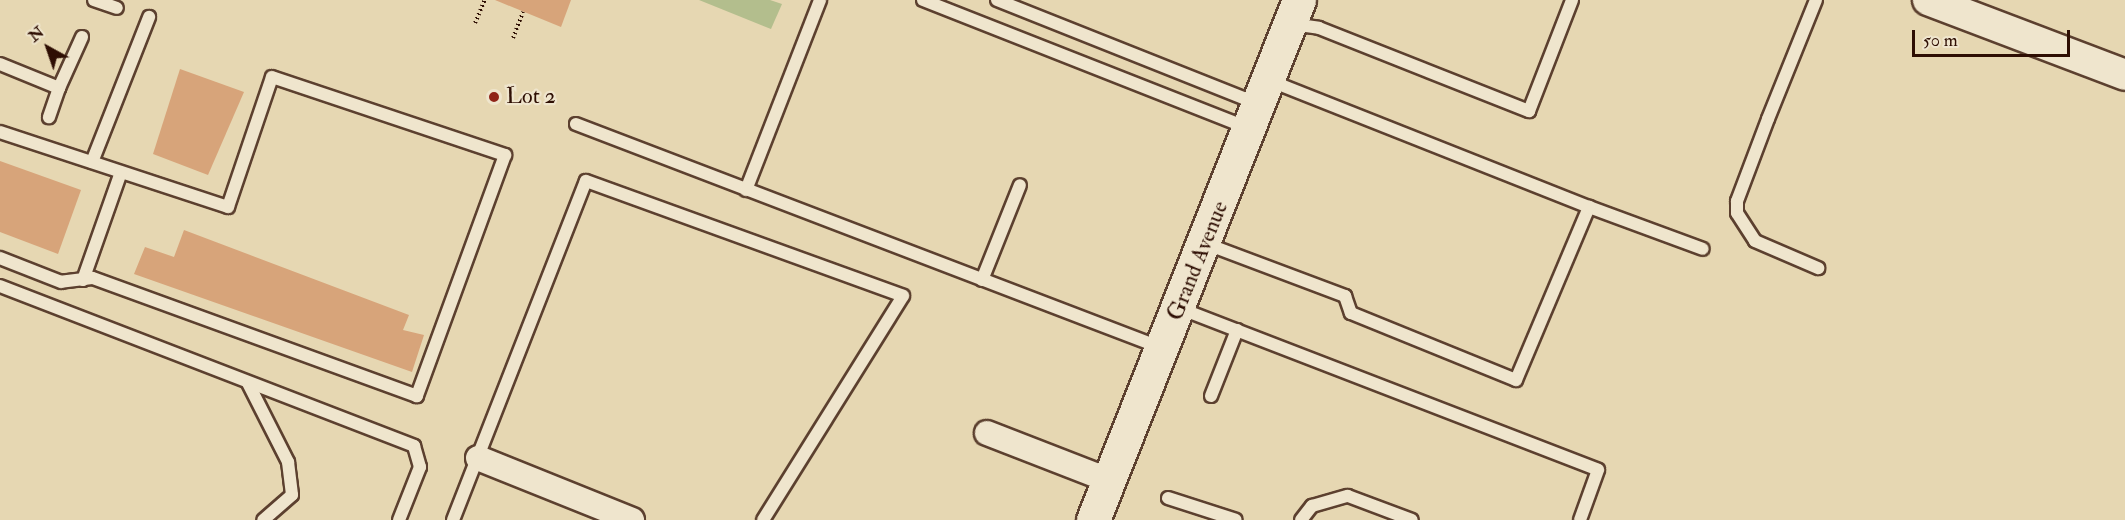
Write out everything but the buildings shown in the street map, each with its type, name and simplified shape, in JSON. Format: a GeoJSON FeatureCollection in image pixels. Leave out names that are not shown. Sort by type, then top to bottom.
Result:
{"type":"FeatureCollection","features":[{"type":"Feature","properties":{"kind":"main road","name":"Grand Avenue"},"geometry":{"type":"LineString","coordinates":[[1093,520],[1295,12]]}},
{"type":"Feature","properties":{"kind":"street"},"geometry":{"type":"LineString","coordinates":[[1928,0],[2125,75]]}},
{"type":"Feature","properties":{"kind":"street"},"geometry":{"type":"LineString","coordinates":[[987,433],[1108,480]]}},
{"type":"Feature","properties":{"kind":"street"},"geometry":{"type":"LineString","coordinates":[[478,458],[632,520]]}},
{"type":"Feature","properties":{"kind":"lane"},"geometry":{"type":"LineString","coordinates":[[94,0],[117,8]]}},
{"type":"Feature","properties":{"kind":"lane"},"geometry":{"type":"LineString","coordinates":[[746,190],[820,0]]}},
{"type":"Feature","properties":{"kind":"lane"},"geometry":{"type":"LineString","coordinates":[[923,0],[1589,207],[1703,249]]}},
{"type":"Feature","properties":{"kind":"lane"},"geometry":{"type":"LineString","coordinates":[[997,0],[1259,104]]}},
{"type":"Feature","properties":{"kind":"lane"},"geometry":{"type":"LineString","coordinates":[[1295,12],[1319,28],[1529,111],[1572,0]]}},
{"type":"Feature","properties":{"kind":"lane"},"geometry":{"type":"LineString","coordinates":[[1816,0],[1737,201],[1737,213],[1755,241],[1818,268]]}},
{"type":"Feature","properties":{"kind":"lane"},"geometry":{"type":"LineString","coordinates":[[92,162],[149,17]]}},
{"type":"Feature","properties":{"kind":"lane"},"geometry":{"type":"LineString","coordinates":[[49,117],[82,36]]}},
{"type":"Feature","properties":{"kind":"lane"},"geometry":{"type":"LineString","coordinates":[[0,64],[59,88]]}},
{"type":"Feature","properties":{"kind":"lane"},"geometry":{"type":"LineString","coordinates":[[0,132],[228,207],[272,77],[505,155],[417,396],[92,278],[61,282],[0,258]]}},
{"type":"Feature","properties":{"kind":"lane"},"geometry":{"type":"LineString","coordinates":[[576,124],[1162,349]]}},
{"type":"Feature","properties":{"kind":"lane"},"geometry":{"type":"LineString","coordinates":[[83,280],[121,172]]}},
{"type":"Feature","properties":{"kind":"lane"},"geometry":{"type":"LineString","coordinates":[[453,520],[586,181],[903,296],[763,520]]}},
{"type":"Feature","properties":{"kind":"lane"},"geometry":{"type":"LineString","coordinates":[[982,280],[1020,185]]}},
{"type":"Feature","properties":{"kind":"lane"},"geometry":{"type":"LineString","coordinates":[[1204,243],[1345,296],[1351,314],[1516,380],[1589,207]]}},
{"type":"Feature","properties":{"kind":"lane"},"geometry":{"type":"LineString","coordinates":[[0,285],[414,446],[420,467],[399,520]]}},
{"type":"Feature","properties":{"kind":"lane"},"geometry":{"type":"LineString","coordinates":[[1179,308],[1598,470],[1580,520]]}},
{"type":"Feature","properties":{"kind":"lane"},"geometry":{"type":"LineString","coordinates":[[1211,396],[1237,330]]}},
{"type":"Feature","properties":{"kind":"lane"},"geometry":{"type":"LineString","coordinates":[[248,383],[288,462],[292,495],[262,520]]}},
{"type":"Feature","properties":{"kind":"lane"},"geometry":{"type":"LineString","coordinates":[[1301,520],[1312,506],[1348,496],[1412,520]]}},
{"type":"Feature","properties":{"kind":"lane"},"geometry":{"type":"LineString","coordinates":[[1168,498],[1236,520]]}},
{"type":"Feature","properties":{"kind":"path"},"geometry":{"type":"LineString","coordinates":[[475,23],[485,0]]}},
{"type":"Feature","properties":{"kind":"path"},"geometry":{"type":"LineString","coordinates":[[513,38],[523,12]]}},
{"type":"Feature","properties":{"kind":"green space"},"geometry":{"type":"Polygon","coordinates":[[[699,0],[770,0],[782,4],[771,29],[699,0]]]}},
{"type":"Feature","properties":{"kind":"place","name":"Lot 2"},"geometry":{"type":"Point","coordinates":[494,97]}}]}
